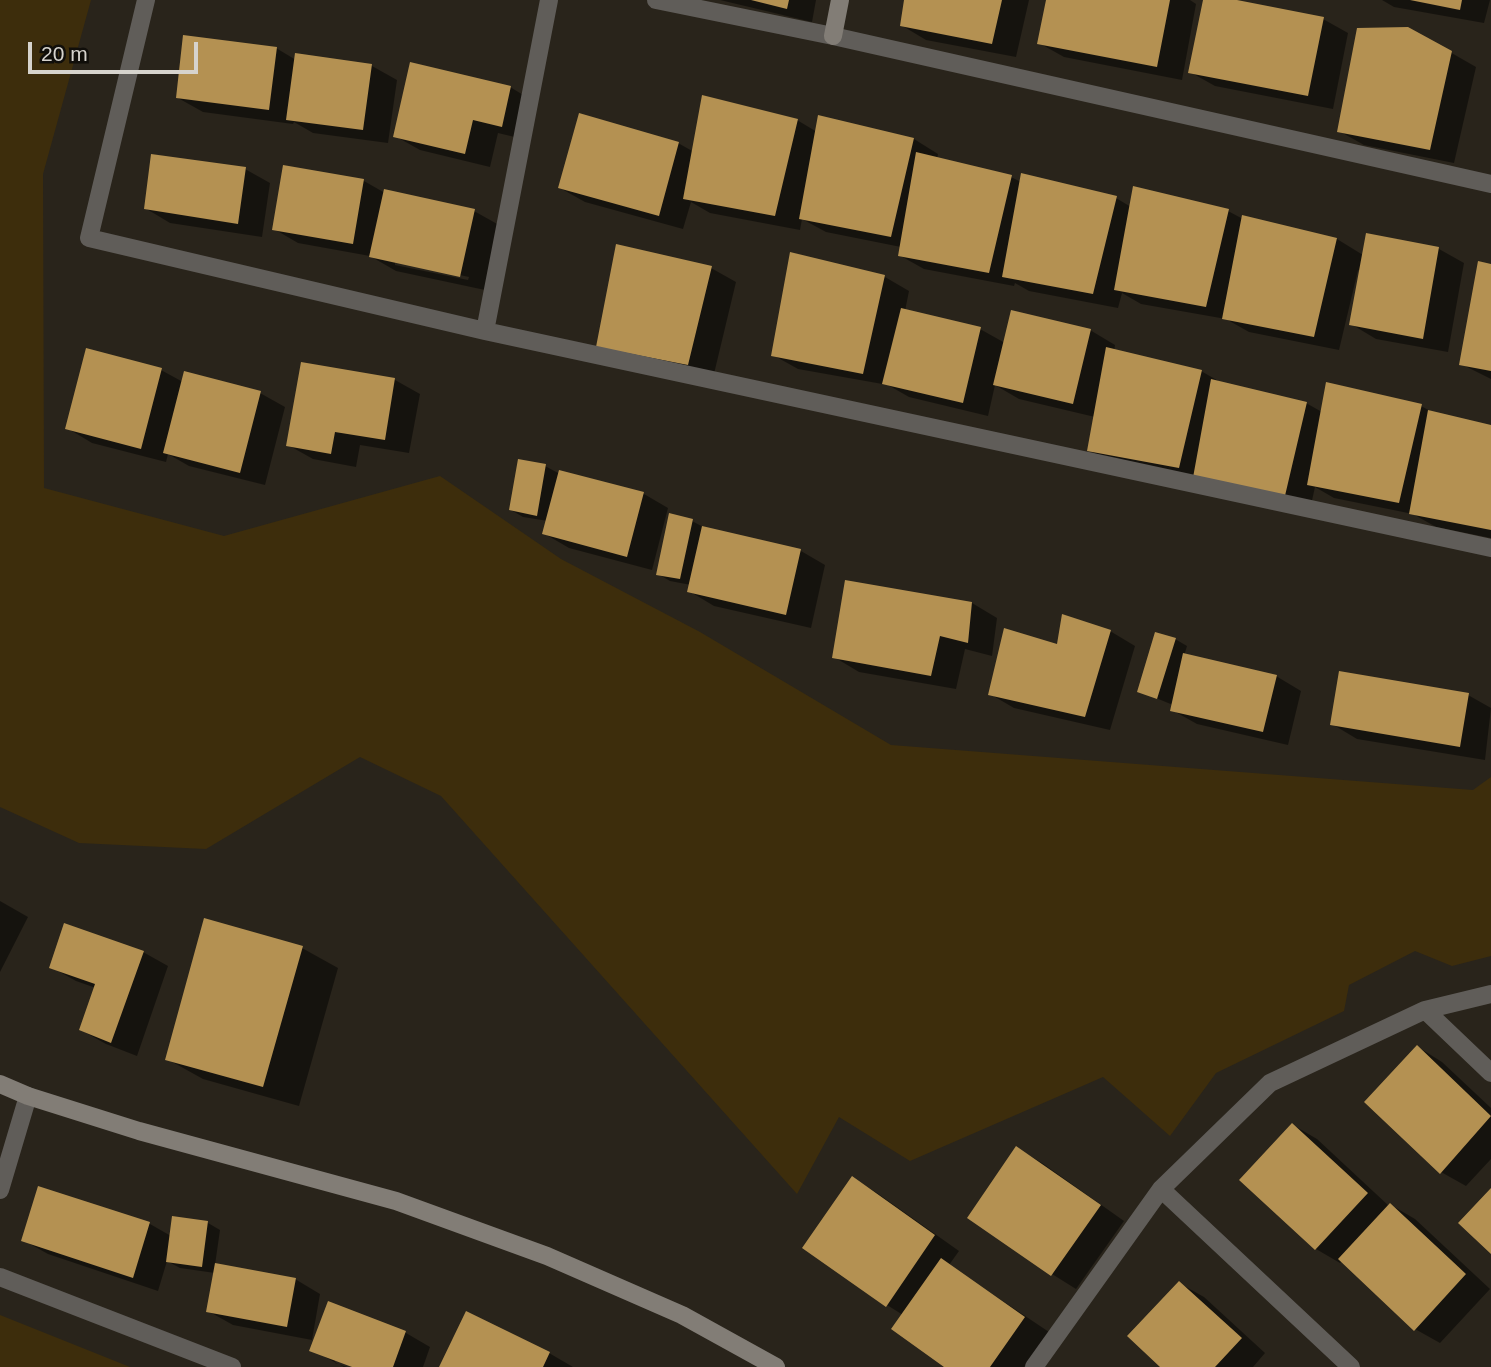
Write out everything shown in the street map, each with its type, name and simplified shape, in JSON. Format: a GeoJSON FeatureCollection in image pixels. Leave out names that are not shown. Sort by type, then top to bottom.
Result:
{"type":"FeatureCollection","features":[{"type":"Feature","properties":{"kind":"street"},"geometry":{"type":"LineString","coordinates":[[146,0],[89,238],[485,331],[1491,548]]}},
{"type":"Feature","properties":{"kind":"street"},"geometry":{"type":"LineString","coordinates":[[485,331],[549,0]]}},
{"type":"Feature","properties":{"kind":"street"},"geometry":{"type":"LineString","coordinates":[[656,0],[833,36],[1491,184]]}},
{"type":"Feature","properties":{"kind":"street"},"geometry":{"type":"LineString","coordinates":[[833,36],[841,0]]}},
{"type":"Feature","properties":{"kind":"street"},"geometry":{"type":"LineString","coordinates":[[1034,1367],[1161,1189],[1270,1083],[1425,1010],[1491,993]]}},
{"type":"Feature","properties":{"kind":"street"},"geometry":{"type":"LineString","coordinates":[[1425,1010],[1491,1073]]}},
{"type":"Feature","properties":{"kind":"street"},"geometry":{"type":"LineString","coordinates":[[0,1084],[28,1096],[139,1131],[409,1205],[547,1256],[670,1309],[776,1367]]}},
{"type":"Feature","properties":{"kind":"street"},"geometry":{"type":"LineString","coordinates":[[0,1191],[28,1096]]}},
{"type":"Feature","properties":{"kind":"street"},"geometry":{"type":"LineString","coordinates":[[1161,1189],[1352,1367]]}},
{"type":"Feature","properties":{"kind":"street"},"geometry":{"type":"LineString","coordinates":[[0,1277],[232,1367]]}},
{"type":"Feature","properties":{"kind":"shaded area"},"geometry":{"type":"Polygon","coordinates":[[[0,0],[91,0],[43,174],[44,488],[224,536],[440,476],[561,559],[700,632],[891,745],[1473,790],[1491,777],[1491,956],[1452,966],[1415,951],[1349,985],[1344,1011],[1216,1073],[1170,1136],[1103,1077],[910,1161],[839,1117],[797,1194],[441,796],[360,757],[206,849],[79,843],[0,807],[0,0]]]}},
{"type":"Feature","properties":{"kind":"shaded area"},"geometry":{"type":"Polygon","coordinates":[[[0,1315],[130,1367],[0,1367],[0,1315]]]}},
{"type":"Feature","properties":{"kind":"building"},"geometry":{"type":"Polygon","coordinates":[[[751,0],[789,0],[787,9],[751,0]]]}},
{"type":"Feature","properties":{"kind":"building"},"geometry":{"type":"Polygon","coordinates":[[[904,0],[1002,0],[992,44],[900,26],[904,0]]]}},
{"type":"Feature","properties":{"kind":"building"},"geometry":{"type":"Polygon","coordinates":[[[1046,0],[1170,0],[1157,67],[1037,44],[1046,0]]]}},
{"type":"Feature","properties":{"kind":"building"},"geometry":{"type":"Polygon","coordinates":[[[1203,0],[1237,0],[1324,17],[1308,96],[1188,73],[1203,0]]]}},
{"type":"Feature","properties":{"kind":"building"},"geometry":{"type":"Polygon","coordinates":[[[1410,0],[1462,0],[1460,10],[1410,0]]]}},
{"type":"Feature","properties":{"kind":"building"},"geometry":{"type":"Polygon","coordinates":[[[1408,27],[1452,51],[1430,150],[1337,132],[1357,28],[1408,27]]]}},
{"type":"Feature","properties":{"kind":"building"},"geometry":{"type":"Polygon","coordinates":[[[183,35],[277,47],[269,110],[176,98],[183,35]]]}},
{"type":"Feature","properties":{"kind":"building"},"geometry":{"type":"Polygon","coordinates":[[[295,53],[372,64],[363,130],[286,120],[295,53]]]}},
{"type":"Feature","properties":{"kind":"building"},"geometry":{"type":"Polygon","coordinates":[[[410,62],[511,86],[502,127],[473,120],[465,154],[393,137],[410,62]]]}},
{"type":"Feature","properties":{"kind":"building"},"geometry":{"type":"Polygon","coordinates":[[[702,95],[798,119],[775,216],[683,199],[702,95]]]}},
{"type":"Feature","properties":{"kind":"building"},"geometry":{"type":"Polygon","coordinates":[[[579,113],[679,142],[659,216],[558,188],[579,113]]]}},
{"type":"Feature","properties":{"kind":"building"},"geometry":{"type":"Polygon","coordinates":[[[818,115],[914,138],[891,237],[799,219],[818,115]]]}},
{"type":"Feature","properties":{"kind":"building"},"geometry":{"type":"Polygon","coordinates":[[[916,152],[1012,175],[989,273],[898,256],[916,152]]]}},
{"type":"Feature","properties":{"kind":"building"},"geometry":{"type":"Polygon","coordinates":[[[151,154],[246,167],[238,224],[144,209],[151,154]]]}},
{"type":"Feature","properties":{"kind":"building"},"geometry":{"type":"Polygon","coordinates":[[[283,165],[364,179],[353,244],[272,230],[283,165]]]}},
{"type":"Feature","properties":{"kind":"building"},"geometry":{"type":"Polygon","coordinates":[[[1021,173],[1117,196],[1093,294],[1002,277],[1021,173]]]}},
{"type":"Feature","properties":{"kind":"building"},"geometry":{"type":"Polygon","coordinates":[[[1133,186],[1229,209],[1206,307],[1114,290],[1133,186]]]}},
{"type":"Feature","properties":{"kind":"building"},"geometry":{"type":"Polygon","coordinates":[[[384,189],[475,209],[460,277],[369,257],[384,189]]]}},
{"type":"Feature","properties":{"kind":"building"},"geometry":{"type":"Polygon","coordinates":[[[1242,215],[1337,238],[1314,337],[1222,319],[1242,215]]]}},
{"type":"Feature","properties":{"kind":"building"},"geometry":{"type":"Polygon","coordinates":[[[1366,233],[1439,247],[1423,339],[1349,325],[1366,233]]]}},
{"type":"Feature","properties":{"kind":"building"},"geometry":{"type":"Polygon","coordinates":[[[616,244],[712,266],[688,365],[596,347],[616,244]]]}},
{"type":"Feature","properties":{"kind":"building"},"geometry":{"type":"Polygon","coordinates":[[[790,252],[885,275],[863,374],[771,356],[790,252]]]}},
{"type":"Feature","properties":{"kind":"building"},"geometry":{"type":"Polygon","coordinates":[[[1478,261],[1491,264],[1491,371],[1459,365],[1478,261]]]}},
{"type":"Feature","properties":{"kind":"building"},"geometry":{"type":"Polygon","coordinates":[[[901,308],[981,327],[963,403],[882,384],[901,308]]]}},
{"type":"Feature","properties":{"kind":"building"},"geometry":{"type":"Polygon","coordinates":[[[1011,310],[1091,329],[1073,404],[993,385],[1011,310]]]}},
{"type":"Feature","properties":{"kind":"building"},"geometry":{"type":"Polygon","coordinates":[[[1106,347],[1202,370],[1179,468],[1087,451],[1106,347]]]}},
{"type":"Feature","properties":{"kind":"building"},"geometry":{"type":"Polygon","coordinates":[[[86,348],[162,368],[141,449],[65,429],[86,348]]]}},
{"type":"Feature","properties":{"kind":"building"},"geometry":{"type":"Polygon","coordinates":[[[301,362],[395,378],[385,440],[335,432],[331,454],[286,446],[301,362]]]}},
{"type":"Feature","properties":{"kind":"building"},"geometry":{"type":"Polygon","coordinates":[[[184,371],[261,391],[240,473],[163,453],[184,371]]]}},
{"type":"Feature","properties":{"kind":"building"},"geometry":{"type":"Polygon","coordinates":[[[1211,379],[1307,402],[1284,500],[1192,483],[1211,379]]]}},
{"type":"Feature","properties":{"kind":"building"},"geometry":{"type":"Polygon","coordinates":[[[1326,382],[1422,404],[1399,503],[1307,485],[1326,382]]]}},
{"type":"Feature","properties":{"kind":"building"},"geometry":{"type":"Polygon","coordinates":[[[1428,410],[1491,425],[1491,530],[1409,514],[1428,410]]]}},
{"type":"Feature","properties":{"kind":"building"},"geometry":{"type":"Polygon","coordinates":[[[518,459],[546,464],[537,516],[509,510],[518,459]]]}},
{"type":"Feature","properties":{"kind":"building"},"geometry":{"type":"Polygon","coordinates":[[[559,470],[644,492],[627,557],[542,534],[559,470]]]}},
{"type":"Feature","properties":{"kind":"building"},"geometry":{"type":"Polygon","coordinates":[[[669,513],[693,519],[680,579],[656,575],[669,513]]]}},
{"type":"Feature","properties":{"kind":"building"},"geometry":{"type":"Polygon","coordinates":[[[702,526],[801,549],[786,615],[687,592],[702,526]]]}},
{"type":"Feature","properties":{"kind":"building"},"geometry":{"type":"Polygon","coordinates":[[[845,580],[972,602],[968,643],[940,636],[931,676],[832,658],[845,580]]]}},
{"type":"Feature","properties":{"kind":"building"},"geometry":{"type":"Polygon","coordinates":[[[1062,614],[1111,630],[1085,717],[988,695],[1004,628],[1057,644],[1062,614]]]}},
{"type":"Feature","properties":{"kind":"building"},"geometry":{"type":"Polygon","coordinates":[[[1155,632],[1176,638],[1157,699],[1137,692],[1155,632]]]}},
{"type":"Feature","properties":{"kind":"building"},"geometry":{"type":"Polygon","coordinates":[[[1183,653],[1277,675],[1263,732],[1170,711],[1183,653]]]}},
{"type":"Feature","properties":{"kind":"building"},"geometry":{"type":"Polygon","coordinates":[[[1339,671],[1469,693],[1460,747],[1330,725],[1339,671]]]}},
{"type":"Feature","properties":{"kind":"building"},"geometry":{"type":"Polygon","coordinates":[[[204,918],[303,946],[263,1087],[165,1060],[204,918]]]}},
{"type":"Feature","properties":{"kind":"building"},"geometry":{"type":"Polygon","coordinates":[[[64,923],[144,951],[111,1043],[79,1030],[95,984],[49,968],[64,923]]]}},
{"type":"Feature","properties":{"kind":"building"},"geometry":{"type":"Polygon","coordinates":[[[1417,1045],[1491,1116],[1440,1174],[1364,1102],[1417,1045]]]}},
{"type":"Feature","properties":{"kind":"building"},"geometry":{"type":"Polygon","coordinates":[[[1292,1123],[1368,1193],[1315,1250],[1239,1180],[1292,1123]]]}},
{"type":"Feature","properties":{"kind":"building"},"geometry":{"type":"Polygon","coordinates":[[[1016,1146],[1101,1205],[1051,1276],[967,1218],[1016,1146]]]}},
{"type":"Feature","properties":{"kind":"building"},"geometry":{"type":"Polygon","coordinates":[[[852,1176],[935,1235],[886,1307],[802,1248],[852,1176]]]}},
{"type":"Feature","properties":{"kind":"building"},"geometry":{"type":"Polygon","coordinates":[[[38,1186],[150,1222],[133,1278],[21,1241],[38,1186]]]}},
{"type":"Feature","properties":{"kind":"building"},"geometry":{"type":"Polygon","coordinates":[[[1491,1188],[1491,1254],[1458,1223],[1491,1188]]]}},
{"type":"Feature","properties":{"kind":"building"},"geometry":{"type":"Polygon","coordinates":[[[1390,1203],[1466,1274],[1414,1331],[1338,1259],[1390,1203]]]}},
{"type":"Feature","properties":{"kind":"building"},"geometry":{"type":"Polygon","coordinates":[[[172,1216],[208,1221],[202,1267],[166,1262],[172,1216]]]}},
{"type":"Feature","properties":{"kind":"building"},"geometry":{"type":"Polygon","coordinates":[[[941,1258],[1025,1317],[990,1367],[944,1367],[891,1329],[941,1258]]]}},
{"type":"Feature","properties":{"kind":"building"},"geometry":{"type":"Polygon","coordinates":[[[215,1263],[296,1278],[287,1327],[206,1312],[215,1263]]]}},
{"type":"Feature","properties":{"kind":"building"},"geometry":{"type":"Polygon","coordinates":[[[1179,1281],[1242,1338],[1215,1367],[1160,1367],[1127,1336],[1179,1281]]]}},
{"type":"Feature","properties":{"kind":"building"},"geometry":{"type":"Polygon","coordinates":[[[328,1301],[406,1331],[393,1367],[352,1367],[309,1351],[328,1301]]]}},
{"type":"Feature","properties":{"kind":"building"},"geometry":{"type":"Polygon","coordinates":[[[466,1311],[550,1352],[543,1367],[439,1367],[466,1311]]]}}]}
